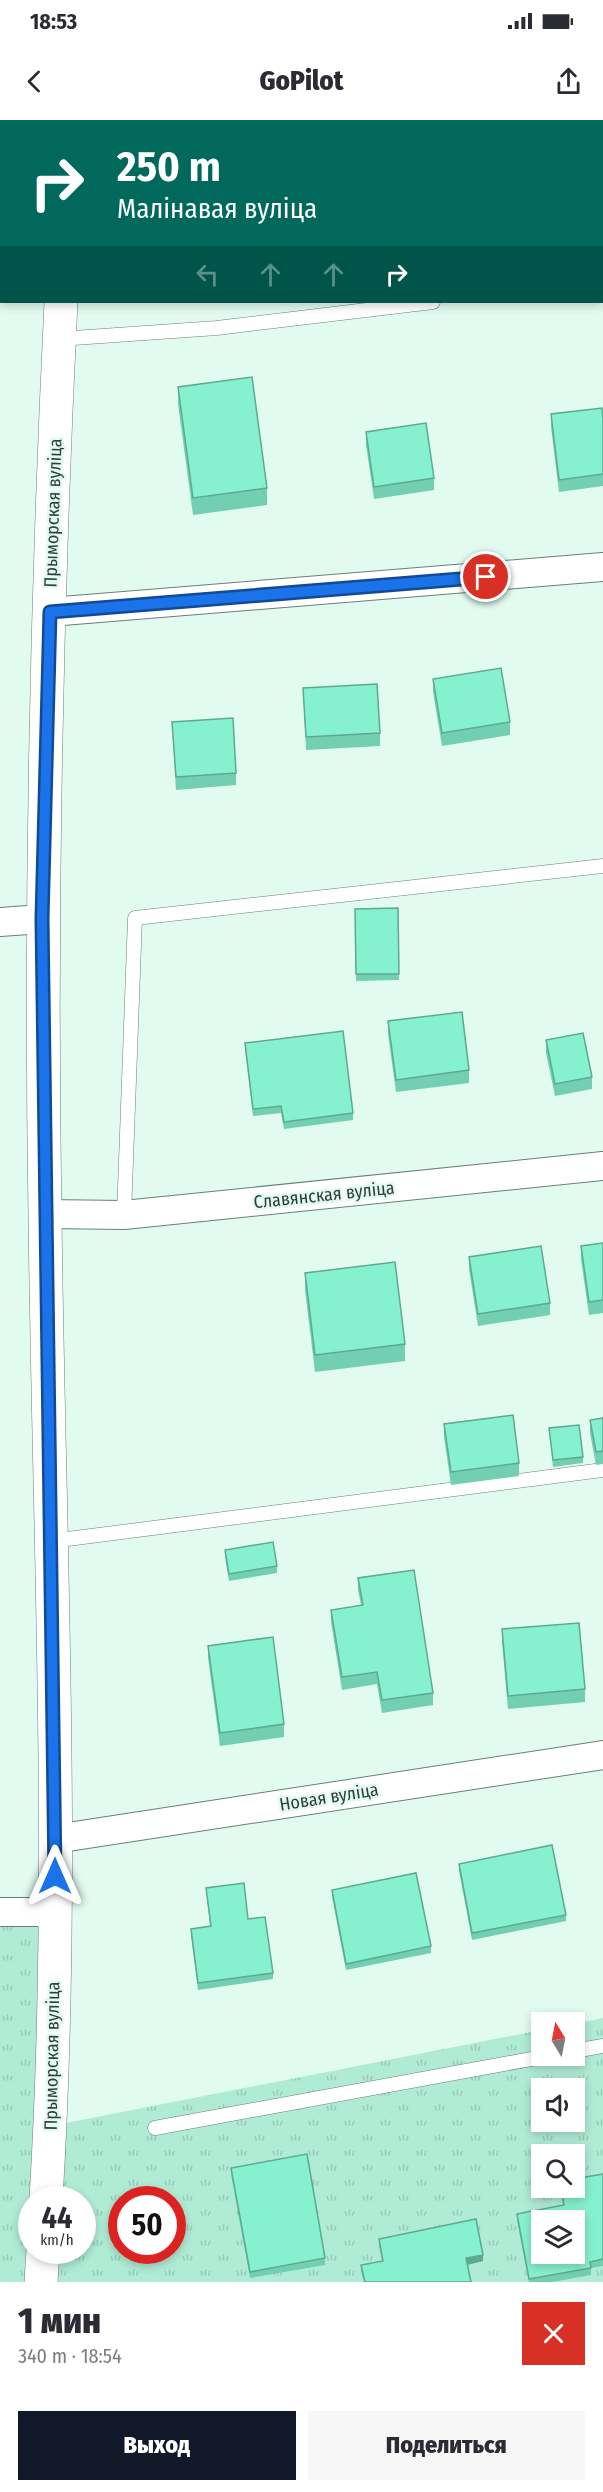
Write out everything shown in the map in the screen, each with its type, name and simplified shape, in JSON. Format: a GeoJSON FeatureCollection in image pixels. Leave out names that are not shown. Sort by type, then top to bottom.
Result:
{"type":"FeatureCollection","features":[{"type":"Feature","properties":{"kind":"main road","name":"Прыморская вуліца"},"geometry":{"type":"LineString","coordinates":[[47,2186],[51,2126],[55,1839],[42,919],[61,303]]}},
{"type":"Feature","properties":{"kind":"main road"},"geometry":{"type":"LineString","coordinates":[[41,2282],[42,2264]]}},
{"type":"Feature","properties":{"kind":"street"},"geometry":{"type":"LineString","coordinates":[[50,612],[603,567]]}},
{"type":"Feature","properties":{"kind":"street"},"geometry":{"type":"LineString","coordinates":[[0,922],[42,919]]}},
{"type":"Feature","properties":{"kind":"street","name":"Славянская вуліца"},"geometry":{"type":"LineString","coordinates":[[45,1214],[124,1215],[603,1166]]}},
{"type":"Feature","properties":{"kind":"street","name":"Новая вуліца"},"geometry":{"type":"LineString","coordinates":[[55,1839],[603,1755]]}},
{"type":"Feature","properties":{"kind":"street"},"geometry":{"type":"LineString","coordinates":[[0,1912],[55,1912]]}},
{"type":"Feature","properties":{"kind":"lane"},"geometry":{"type":"LineString","coordinates":[[59,339],[217,328],[425,303]]}},
{"type":"Feature","properties":{"kind":"lane"},"geometry":{"type":"LineString","coordinates":[[124,1215],[135,918],[603,866]]}},
{"type":"Feature","properties":{"kind":"lane"},"geometry":{"type":"LineString","coordinates":[[50,1542],[603,1470]]}},
{"type":"Feature","properties":{"kind":"lane"},"geometry":{"type":"LineString","coordinates":[[585,2049],[603,2046]]}},
{"type":"Feature","properties":{"kind":"lane"},"geometry":{"type":"LineString","coordinates":[[155,2128],[531,2059]]}},
{"type":"Feature","properties":{"kind":"green space"},"geometry":{"type":"Polygon","coordinates":[[[0,1912],[55,1912],[51,2126],[531,2032],[531,2066],[585,2066],[585,2022],[603,2018],[603,2282],[0,2282],[0,1912]]]}},
{"type":"Feature","properties":{"kind":"building"},"geometry":{"type":"Polygon","coordinates":[[[252,377],[267,488],[193,498],[178,387],[252,377]]]}},
{"type":"Feature","properties":{"kind":"building"},"geometry":{"type":"Polygon","coordinates":[[[602,408],[603,474],[559,480],[551,414],[602,408]]]}},
{"type":"Feature","properties":{"kind":"building"},"geometry":{"type":"Polygon","coordinates":[[[426,423],[434,478],[374,487],[366,432],[426,423]]]}},
{"type":"Feature","properties":{"kind":"building"},"geometry":{"type":"Polygon","coordinates":[[[501,668],[510,722],[442,733],[433,679],[501,668]]]}},
{"type":"Feature","properties":{"kind":"building"},"geometry":{"type":"Polygon","coordinates":[[[377,684],[380,733],[306,737],[303,688],[377,684]]]}},
{"type":"Feature","properties":{"kind":"building"},"geometry":{"type":"Polygon","coordinates":[[[233,718],[236,773],[176,777],[172,722],[233,718]]]}},
{"type":"Feature","properties":{"kind":"building"},"geometry":{"type":"Polygon","coordinates":[[[398,908],[399,974],[356,974],[355,909],[398,908]]]}},
{"type":"Feature","properties":{"kind":"building"},"geometry":{"type":"Polygon","coordinates":[[[462,1012],[469,1070],[396,1080],[388,1021],[462,1012]]]}},
{"type":"Feature","properties":{"kind":"building"},"geometry":{"type":"Polygon","coordinates":[[[343,1031],[353,1113],[284,1122],[281,1106],[253,1109],[245,1043],[343,1031]]]}},
{"type":"Feature","properties":{"kind":"building"},"geometry":{"type":"Polygon","coordinates":[[[583,1033],[592,1077],[555,1084],[546,1040],[583,1033]]]}},
{"type":"Feature","properties":{"kind":"building"},"geometry":{"type":"Polygon","coordinates":[[[603,1243],[603,1300],[589,1302],[581,1246],[603,1243]]]}},
{"type":"Feature","properties":{"kind":"building"},"geometry":{"type":"Polygon","coordinates":[[[541,1246],[550,1303],[478,1314],[469,1257],[541,1246]]]}},
{"type":"Feature","properties":{"kind":"building"},"geometry":{"type":"Polygon","coordinates":[[[395,1262],[405,1344],[315,1355],[305,1273],[395,1262]]]}},
{"type":"Feature","properties":{"kind":"building"},"geometry":{"type":"Polygon","coordinates":[[[513,1415],[519,1463],[451,1472],[444,1424],[513,1415]]]}},
{"type":"Feature","properties":{"kind":"building"},"geometry":{"type":"Polygon","coordinates":[[[603,1418],[603,1451],[596,1452],[590,1420],[603,1418]]]}},
{"type":"Feature","properties":{"kind":"building"},"geometry":{"type":"Polygon","coordinates":[[[579,1425],[583,1457],[553,1460],[549,1428],[579,1425]]]}},
{"type":"Feature","properties":{"kind":"building"},"geometry":{"type":"Polygon","coordinates":[[[273,1542],[277,1566],[229,1574],[225,1550],[273,1542]]]}},
{"type":"Feature","properties":{"kind":"building"},"geometry":{"type":"Polygon","coordinates":[[[414,1570],[433,1693],[382,1700],[377,1672],[342,1677],[331,1610],[363,1605],[358,1578],[414,1570]]]}},
{"type":"Feature","properties":{"kind":"building"},"geometry":{"type":"Polygon","coordinates":[[[579,1623],[585,1689],[508,1696],[502,1629],[579,1623]]]}},
{"type":"Feature","properties":{"kind":"building"},"geometry":{"type":"Polygon","coordinates":[[[273,1637],[284,1724],[220,1733],[208,1646],[273,1637]]]}},
{"type":"Feature","properties":{"kind":"building"},"geometry":{"type":"Polygon","coordinates":[[[552,1845],[566,1915],[472,1933],[459,1864],[552,1845]]]}},
{"type":"Feature","properties":{"kind":"building"},"geometry":{"type":"Polygon","coordinates":[[[416,1873],[431,1946],[346,1964],[332,1890],[416,1873]]]}},
{"type":"Feature","properties":{"kind":"building"},"geometry":{"type":"Polygon","coordinates":[[[244,1883],[248,1919],[265,1917],[273,1973],[198,1983],[191,1929],[211,1926],[206,1888],[244,1883]]]}},
{"type":"Feature","properties":{"kind":"building"},"geometry":{"type":"Polygon","coordinates":[[[307,2154],[325,2258],[250,2272],[231,2168],[307,2154]]]}},
{"type":"Feature","properties":{"kind":"building"},"geometry":{"type":"Polygon","coordinates":[[[603,2174],[603,2259],[590,2262],[591,2268],[529,2279],[517,2214],[531,2211],[531,2264],[585,2264],[585,2210],[538,2210],[564,2205],[563,2198],[585,2198],[585,2177],[603,2174]]]}},
{"type":"Feature","properties":{"kind":"building"},"geometry":{"type":"Polygon","coordinates":[[[476,2219],[483,2255],[466,2258],[471,2282],[365,2282],[361,2265],[383,2261],[379,2239],[476,2219]]]}},
{"type":"Feature","properties":{"kind":"route"},"geometry":{"type":"LineString","coordinates":[[55,1876],[42,919],[50,612],[136,607],[486,577]]}}]}
